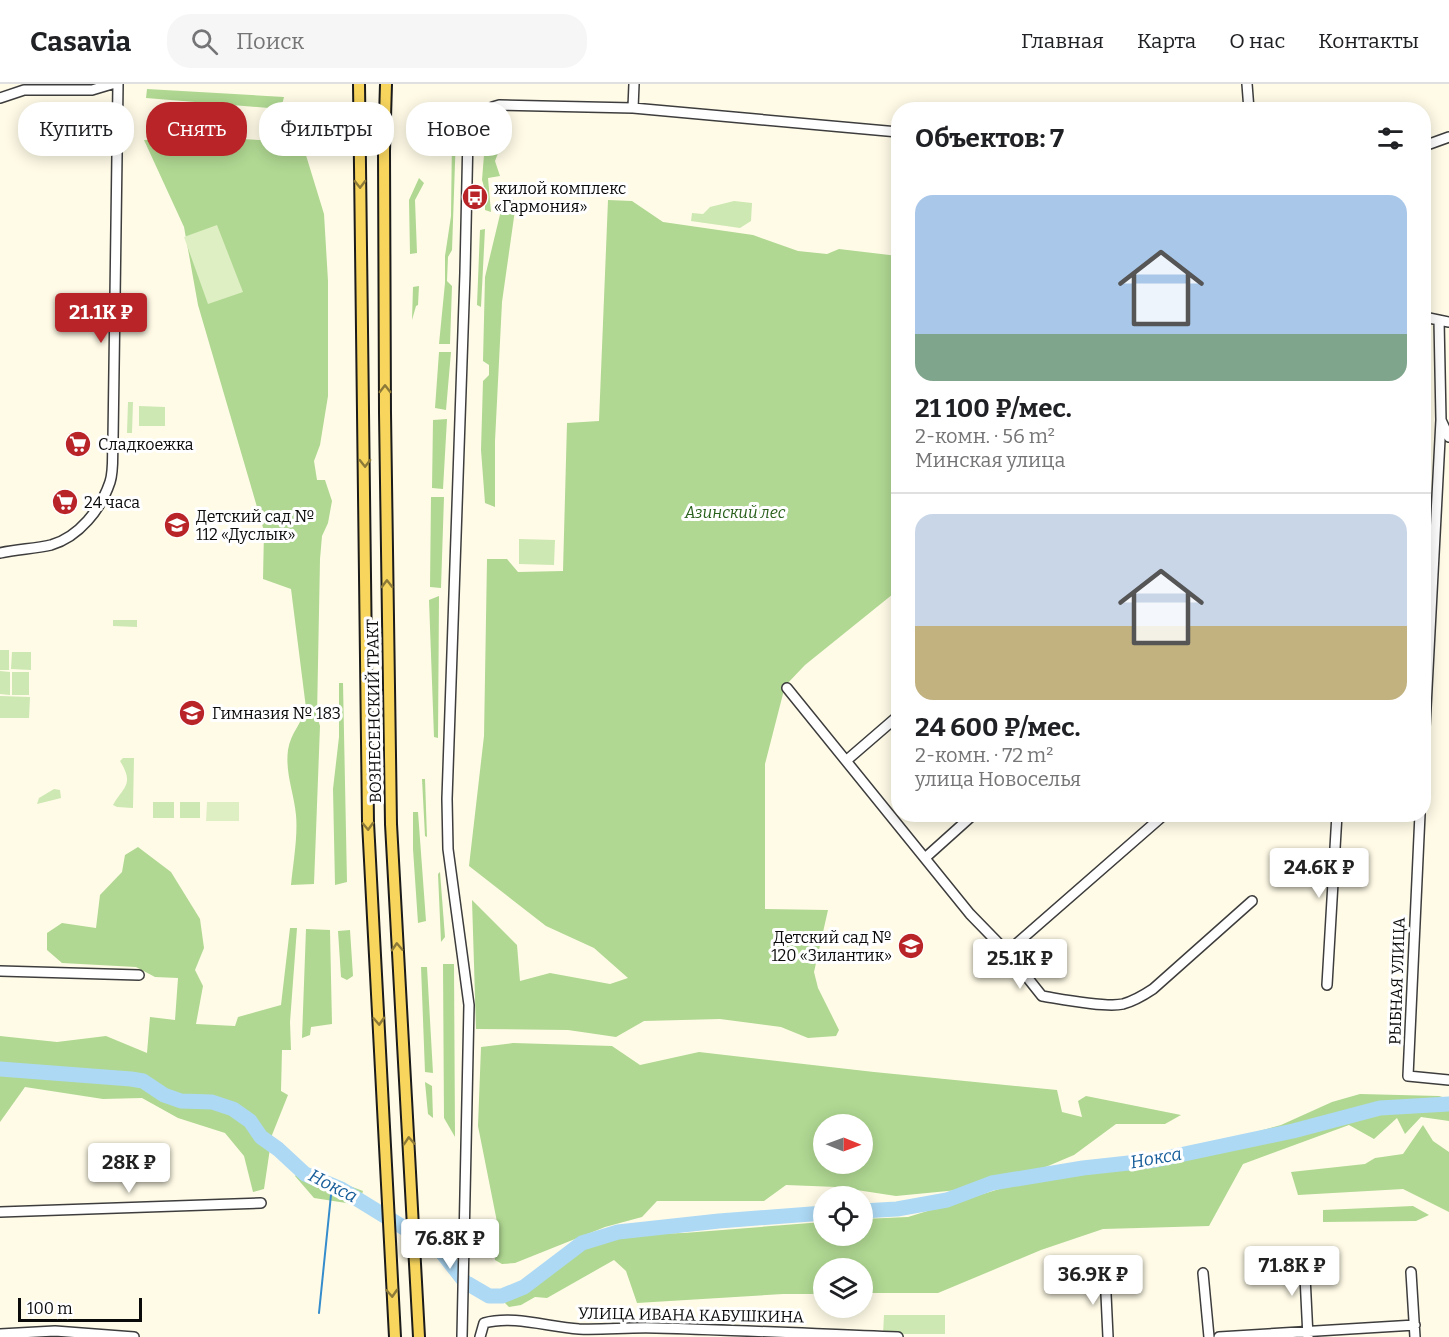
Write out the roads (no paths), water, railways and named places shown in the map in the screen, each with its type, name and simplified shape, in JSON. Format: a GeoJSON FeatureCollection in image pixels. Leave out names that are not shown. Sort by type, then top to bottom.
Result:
{"type":"FeatureCollection","features":[{"type":"Feature","properties":{"kind":"main road","name":"ВОЗНЕСЕНСКИЙ ТРАКТ"},"geometry":{"type":"LineString","coordinates":[[359,84],[368,822],[395,1337]]}},
{"type":"Feature","properties":{"kind":"main road","name":"ВОЗНЕСЕНСКИЙ ТРАКТ"},"geometry":{"type":"LineString","coordinates":[[386,84],[385,402],[390,813],[419,1337]]}},
{"type":"Feature","properties":{"kind":"street"},"geometry":{"type":"LineString","coordinates":[[0,98],[24,90],[93,90],[112,84]]}},
{"type":"Feature","properties":{"kind":"street"},"geometry":{"type":"LineString","coordinates":[[0,553],[52,544],[69,537],[85,525],[94,513],[110,481],[113,440],[118,84]]}},
{"type":"Feature","properties":{"kind":"street"},"geometry":{"type":"LineString","coordinates":[[633,108],[634,84]]}},
{"type":"Feature","properties":{"kind":"street"},"geometry":{"type":"LineString","coordinates":[[1247,84],[1248,102]]}},
{"type":"Feature","properties":{"kind":"street"},"geometry":{"type":"LineString","coordinates":[[462,1337],[469,1005],[448,849],[447,799],[468,135],[474,119],[485,108],[499,105],[633,108],[891,131]]}},
{"type":"Feature","properties":{"kind":"street"},"geometry":{"type":"LineString","coordinates":[[1431,143],[1449,137]]}},
{"type":"Feature","properties":{"kind":"street"},"geometry":{"type":"LineString","coordinates":[[1431,612],[1444,321]]}},
{"type":"Feature","properties":{"kind":"street"},"geometry":{"type":"LineString","coordinates":[[1441,420],[1449,437]]}},
{"type":"Feature","properties":{"kind":"street"},"geometry":{"type":"LineString","coordinates":[[787,688],[891,815]]}},
{"type":"Feature","properties":{"kind":"street"},"geometry":{"type":"LineString","coordinates":[[847,760],[891,722]]}},
{"type":"Feature","properties":{"kind":"street"},"geometry":{"type":"LineString","coordinates":[[896,822],[970,914],[1007,951],[1042,996],[1122,1005],[1141,997],[1252,901]]}},
{"type":"Feature","properties":{"kind":"street"},"geometry":{"type":"LineString","coordinates":[[925,858],[965,822]]}},
{"type":"Feature","properties":{"kind":"street"},"geometry":{"type":"LineString","coordinates":[[1007,951],[1156,822]]}},
{"type":"Feature","properties":{"kind":"street"},"geometry":{"type":"LineString","coordinates":[[1327,986],[1337,822]]}},
{"type":"Feature","properties":{"kind":"street","name":"РЫБНАЯ УЛИЦА"},"geometry":{"type":"LineString","coordinates":[[1420,822],[1408,1076],[1449,1080]]}},
{"type":"Feature","properties":{"kind":"street"},"geometry":{"type":"LineString","coordinates":[[0,971],[139,975]]}},
{"type":"Feature","properties":{"kind":"street"},"geometry":{"type":"LineString","coordinates":[[0,1212],[261,1203]]}},
{"type":"Feature","properties":{"kind":"street"},"geometry":{"type":"LineString","coordinates":[[1304,1256],[1308,1335]]}},
{"type":"Feature","properties":{"kind":"street"},"geometry":{"type":"LineString","coordinates":[[1411,1272],[1415,1337]]}},
{"type":"Feature","properties":{"kind":"street"},"geometry":{"type":"LineString","coordinates":[[1105,1273],[1108,1337]]}},
{"type":"Feature","properties":{"kind":"street"},"geometry":{"type":"LineString","coordinates":[[1203,1273],[1209,1337]]}},
{"type":"Feature","properties":{"kind":"street","name":"УЛИЦА ИВАНА КАБУШКИНА"},"geometry":{"type":"LineString","coordinates":[[480,1337],[484,1323],[508,1320],[579,1333],[625,1327],[692,1333],[898,1337]]}},
{"type":"Feature","properties":{"kind":"street"},"geometry":{"type":"LineString","coordinates":[[1220,1337],[1308,1335],[1414,1324]]}},
{"type":"Feature","properties":{"kind":"street"},"geometry":{"type":"LineString","coordinates":[[0,1334],[55,1331],[134,1337]]}},
{"type":"Feature","properties":{"kind":"waterway","name":"Нокса"},"geometry":{"type":"LineString","coordinates":[[0,1069],[143,1081],[164,1095],[181,1101],[212,1102],[233,1109],[250,1121],[261,1137],[305,1174],[341,1189],[440,1250],[465,1282],[489,1296],[502,1296],[524,1287],[582,1243],[618,1232],[813,1214]]}},
{"type":"Feature","properties":{"kind":"waterway","name":"Нокса"},"geometry":{"type":"LineString","coordinates":[[873,1210],[897,1209],[947,1200],[992,1183],[1083,1168],[1156,1160],[1293,1131],[1380,1108],[1449,1104]]}},
{"type":"Feature","properties":{"kind":"waterway"},"geometry":{"type":"LineString","coordinates":[[319,1313],[332,1185]]}},
{"type":"Feature","properties":{"kind":"place","name":"жилой комплекс «Гармония»"},"geometry":{"type":"Point","coordinates":[475,197]}},
{"type":"Feature","properties":{"kind":"place","name":"Сладкоежка"},"geometry":{"type":"Point","coordinates":[78,444]}},
{"type":"Feature","properties":{"kind":"place","name":"24 часа"},"geometry":{"type":"Point","coordinates":[65,502]}},
{"type":"Feature","properties":{"kind":"place","name":"Детский сад № 112 «Дуслык»"},"geometry":{"type":"Point","coordinates":[177,525]}},
{"type":"Feature","properties":{"kind":"place","name":"Гимназия № 183"},"geometry":{"type":"Point","coordinates":[192,713]}},
{"type":"Feature","properties":{"kind":"place","name":"Детский сад № 120 «Зилантик»"},"geometry":{"type":"Point","coordinates":[911,946]}},
{"type":"Feature","properties":{"kind":"park label","name":"Азинский лес"},"geometry":{"type":"Point","coordinates":[735,512]}}]}
